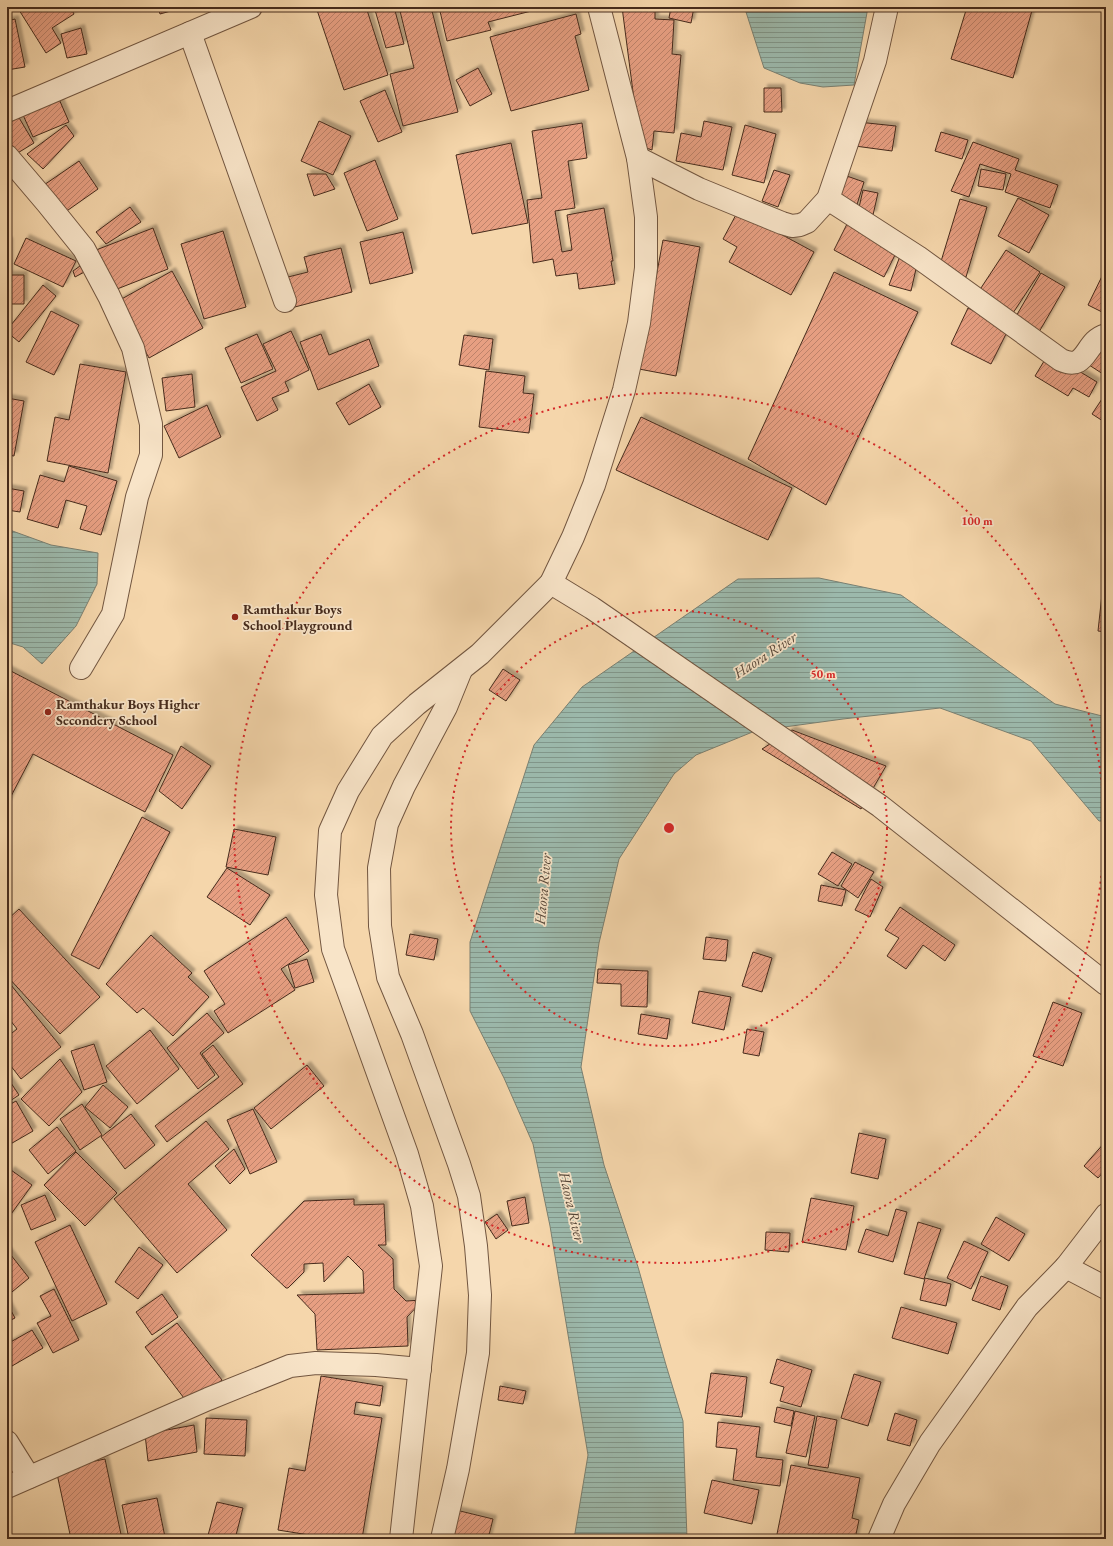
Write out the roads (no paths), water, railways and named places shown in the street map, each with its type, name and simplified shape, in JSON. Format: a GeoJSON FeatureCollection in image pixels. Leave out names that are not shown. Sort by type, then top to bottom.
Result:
{"type":"FeatureCollection","features":[{"type":"Feature","properties":{"kind":"street"},"geometry":{"type":"LineString","coordinates":[[7,111],[251,7]]}},
{"type":"Feature","properties":{"kind":"street"},"geometry":{"type":"LineString","coordinates":[[401,1539],[431,1266],[422,1206],[407,1154],[333,949],[326,895],[330,831],[348,791],[382,736],[417,704],[480,654],[552,583],[594,485],[624,390],[639,323],[646,268],[646,217],[638,158],[600,7]]}},
{"type":"Feature","properties":{"kind":"street"},"geometry":{"type":"LineString","coordinates":[[638,158],[699,189],[782,224],[792,226],[807,222],[828,199],[875,61],[887,7]]}},
{"type":"Feature","properties":{"kind":"street"},"geometry":{"type":"LineString","coordinates":[[190,33],[285,300]]}},
{"type":"Feature","properties":{"kind":"street"},"geometry":{"type":"LineString","coordinates":[[7,156],[84,249],[133,348],[151,424],[151,455],[137,497],[113,614],[81,668]]}},
{"type":"Feature","properties":{"kind":"street"},"geometry":{"type":"LineString","coordinates":[[828,199],[918,257],[1061,360],[1072,364],[1079,362],[1096,339],[1106,335]]}},
{"type":"Feature","properties":{"kind":"street"},"geometry":{"type":"LineString","coordinates":[[552,583],[592,608],[880,806],[1106,984]]}},
{"type":"Feature","properties":{"kind":"street"},"geometry":{"type":"LineString","coordinates":[[442,1539],[458,1469],[478,1353],[480,1295],[476,1246],[469,1196],[412,1034],[388,976],[380,926],[379,868],[387,824],[404,786],[446,707],[462,667]]}},
{"type":"Feature","properties":{"kind":"street"},"geometry":{"type":"LineString","coordinates":[[879,1539],[894,1504],[930,1443],[1027,1307],[1066,1267],[1106,1215]]}},
{"type":"Feature","properties":{"kind":"street"},"geometry":{"type":"LineString","coordinates":[[1066,1267],[1106,1288]]}},
{"type":"Feature","properties":{"kind":"street"},"geometry":{"type":"LineString","coordinates":[[7,1487],[208,1398],[290,1366],[316,1364],[376,1365],[420,1369]]}},
{"type":"Feature","properties":{"kind":"street"},"geometry":{"type":"LineString","coordinates":[[7,1442],[29,1477]]}},
{"type":"Feature","properties":{"kind":"water"},"geometry":{"type":"Polygon","coordinates":[[[748,7],[868,7],[854,85],[823,87],[800,83],[764,68],[746,12],[748,7]]]}},
{"type":"Feature","properties":{"kind":"water"},"geometry":{"type":"Polygon","coordinates":[[[7,529],[51,545],[98,553],[97,584],[76,626],[42,664],[23,647],[7,642],[7,529]]]}},
{"type":"Feature","properties":{"kind":"water","name":"Haora River"},"geometry":{"type":"Polygon","coordinates":[[[819,578],[901,595],[1055,704],[1106,717],[1106,821],[1099,821],[1031,741],[940,708],[755,731],[696,755],[674,774],[619,859],[599,943],[581,1067],[604,1165],[638,1267],[683,1421],[687,1539],[574,1539],[588,1455],[550,1226],[533,1144],[504,1078],[470,1011],[470,942],[534,745],[582,687],[738,579],[819,578]]]}},
{"type":"Feature","properties":{"kind":"place","name":"Ramthakur Boys School Playground"},"geometry":{"type":"Point","coordinates":[235,617]}},
{"type":"Feature","properties":{"kind":"place","name":"Ramthakur Boys Higher Secondery School"},"geometry":{"type":"Point","coordinates":[48,712]}}]}
